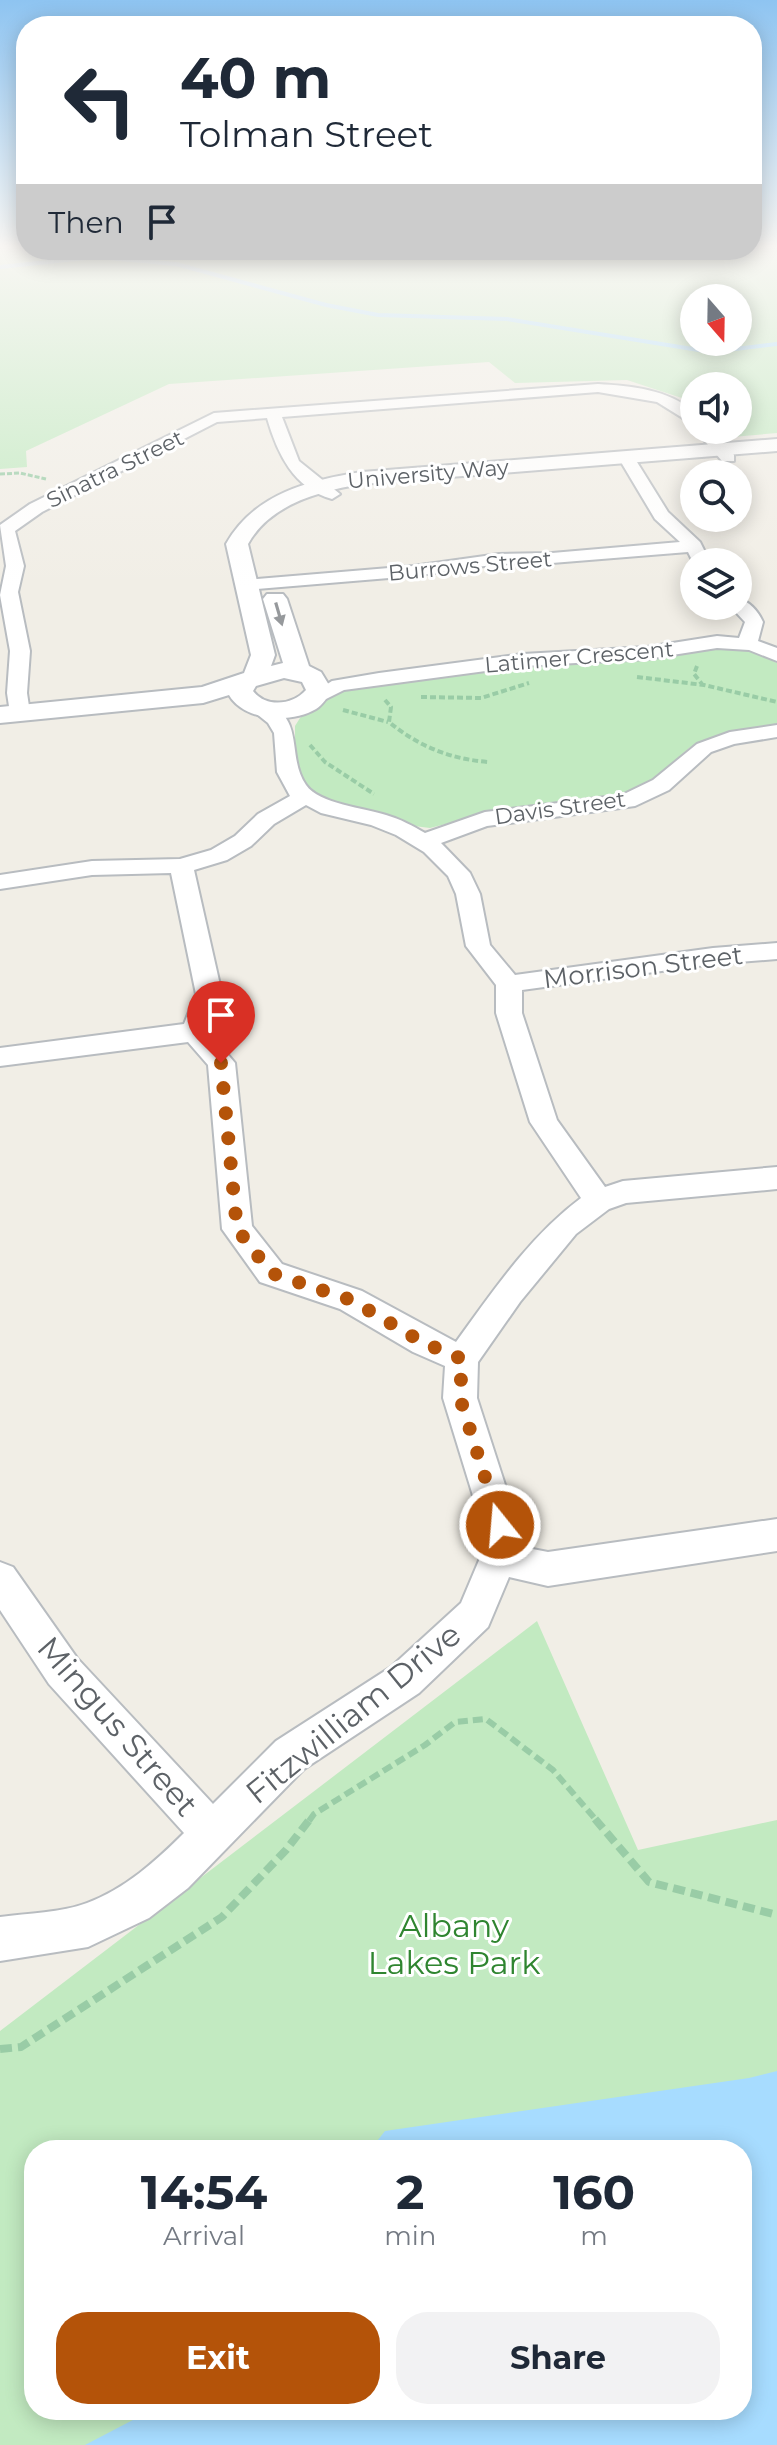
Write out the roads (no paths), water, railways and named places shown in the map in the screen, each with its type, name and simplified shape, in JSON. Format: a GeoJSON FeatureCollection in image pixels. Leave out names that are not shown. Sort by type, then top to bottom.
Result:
{"type":"FeatureCollection","features":[{"type":"Feature","properties":{"kind":"street","name":"Sinatra Street"},"geometry":{"type":"LineString","coordinates":[[10,721],[17,693],[20,651],[10,610],[9,592],[15,566],[6,529],[36,508],[214,418],[598,388],[657,397],[680,408]]}},
{"type":"Feature","properties":{"kind":"street"},"geometry":{"type":"LineString","coordinates":[[274,415],[283,446],[296,470],[326,490]]}},
{"type":"Feature","properties":{"kind":"street"},"geometry":{"type":"LineString","coordinates":[[716,444],[724,453]]}},
{"type":"Feature","properties":{"kind":"street","name":"University Way"},"geometry":{"type":"LineString","coordinates":[[250,679],[263,655],[236,549],[244,529],[263,513],[362,478],[630,461],[777,445]]}},
{"type":"Feature","properties":{"kind":"street","name":"University Way"},"geometry":{"type":"LineString","coordinates":[[724,453],[777,453]]}},
{"type":"Feature","properties":{"kind":"street"},"geometry":{"type":"LineString","coordinates":[[630,461],[661,515],[691,548]]}},
{"type":"Feature","properties":{"kind":"street","name":"University Way"},"geometry":{"type":"LineString","coordinates":[[306,687],[291,654],[260,549],[267,532],[282,518],[326,490]]}},
{"type":"Feature","properties":{"kind":"street","name":"Burrows Street"},"geometry":{"type":"LineString","coordinates":[[246,585],[413,571],[499,559],[680,554]]}},
{"type":"Feature","properties":{"kind":"street"},"geometry":{"type":"LineString","coordinates":[[747,644],[754,622],[752,618]]}},
{"type":"Feature","properties":{"kind":"street","name":"Latimer Crescent"},"geometry":{"type":"LineString","coordinates":[[306,687],[523,660],[647,653],[717,642],[747,644],[777,655]]}},
{"type":"Feature","properties":{"kind":"street"},"geometry":{"type":"LineString","coordinates":[[10,721],[194,696],[277,671],[306,687]]}},
{"type":"Feature","properties":{"kind":"street"},"geometry":{"type":"LineString","coordinates":[[250,679],[241,696],[296,736]]}},
{"type":"Feature","properties":{"kind":"street"},"geometry":{"type":"LineString","coordinates":[[10,721],[257,707],[281,710],[306,687]]}},
{"type":"Feature","properties":{"kind":"street"},"geometry":{"type":"LineString","coordinates":[[306,687],[290,779],[305,797],[329,808],[369,817],[414,836],[446,860],[461,878],[468,894],[478,946],[509,984],[509,1013],[544,1122],[599,1201]]}},
{"type":"Feature","properties":{"kind":"street","name":"Davis Street"},"geometry":{"type":"LineString","coordinates":[[414,836],[478,820],[627,801],[661,785],[704,748],[730,738],[777,731]]}},
{"type":"Feature","properties":{"kind":"street"},"geometry":{"type":"LineString","coordinates":[[0,882],[92,868],[181,866],[219,855],[243,841],[266,819],[305,797]]}},
{"type":"Feature","properties":{"kind":"street"},"geometry":{"type":"LineString","coordinates":[[181,866],[209,994],[194,1032]]}},
{"type":"Feature","properties":{"kind":"street","name":"Morrison Street"},"geometry":{"type":"LineString","coordinates":[[509,984],[713,956],[777,951]]}},
{"type":"Feature","properties":{"kind":"street"},"geometry":{"type":"LineString","coordinates":[[0,1057],[194,1032]]}},
{"type":"Feature","properties":{"kind":"street"},"geometry":{"type":"LineString","coordinates":[[194,1032],[221,1063],[237,1229],[271,1273],[351,1300],[424,1343],[462,1359],[509,1293],[565,1226],[599,1201],[623,1192],[652,1187],[777,1178]]}},
{"type":"Feature","properties":{"kind":"street","name":"Fitzwilliam Drive"},"geometry":{"type":"LineString","coordinates":[[0,1939],[88,1925],[134,1903],[173,1873],[290,1755],[405,1680],[475,1615],[498,1558],[500,1525],[460,1398],[462,1359]]}},
{"type":"Feature","properties":{"kind":"street"},"geometry":{"type":"LineString","coordinates":[[498,1558],[548,1569],[777,1535]]}},
{"type":"Feature","properties":{"kind":"street","name":"Mingus Street"},"geometry":{"type":"LineString","coordinates":[[0,1579],[63,1671],[211,1832]]}},
{"type":"Feature","properties":{"kind":"water"},"geometry":{"type":"Polygon","coordinates":[[[777,2071],[777,2445],[85,2445],[133,2420],[752,2420],[752,2140],[378,2140],[385,2131],[749,2078],[777,2071]]]}},
{"type":"Feature","properties":{"kind":"park label","name":"Albany Lakes Park"},"geometry":{"type":"Point","coordinates":[454,1944]}}]}
